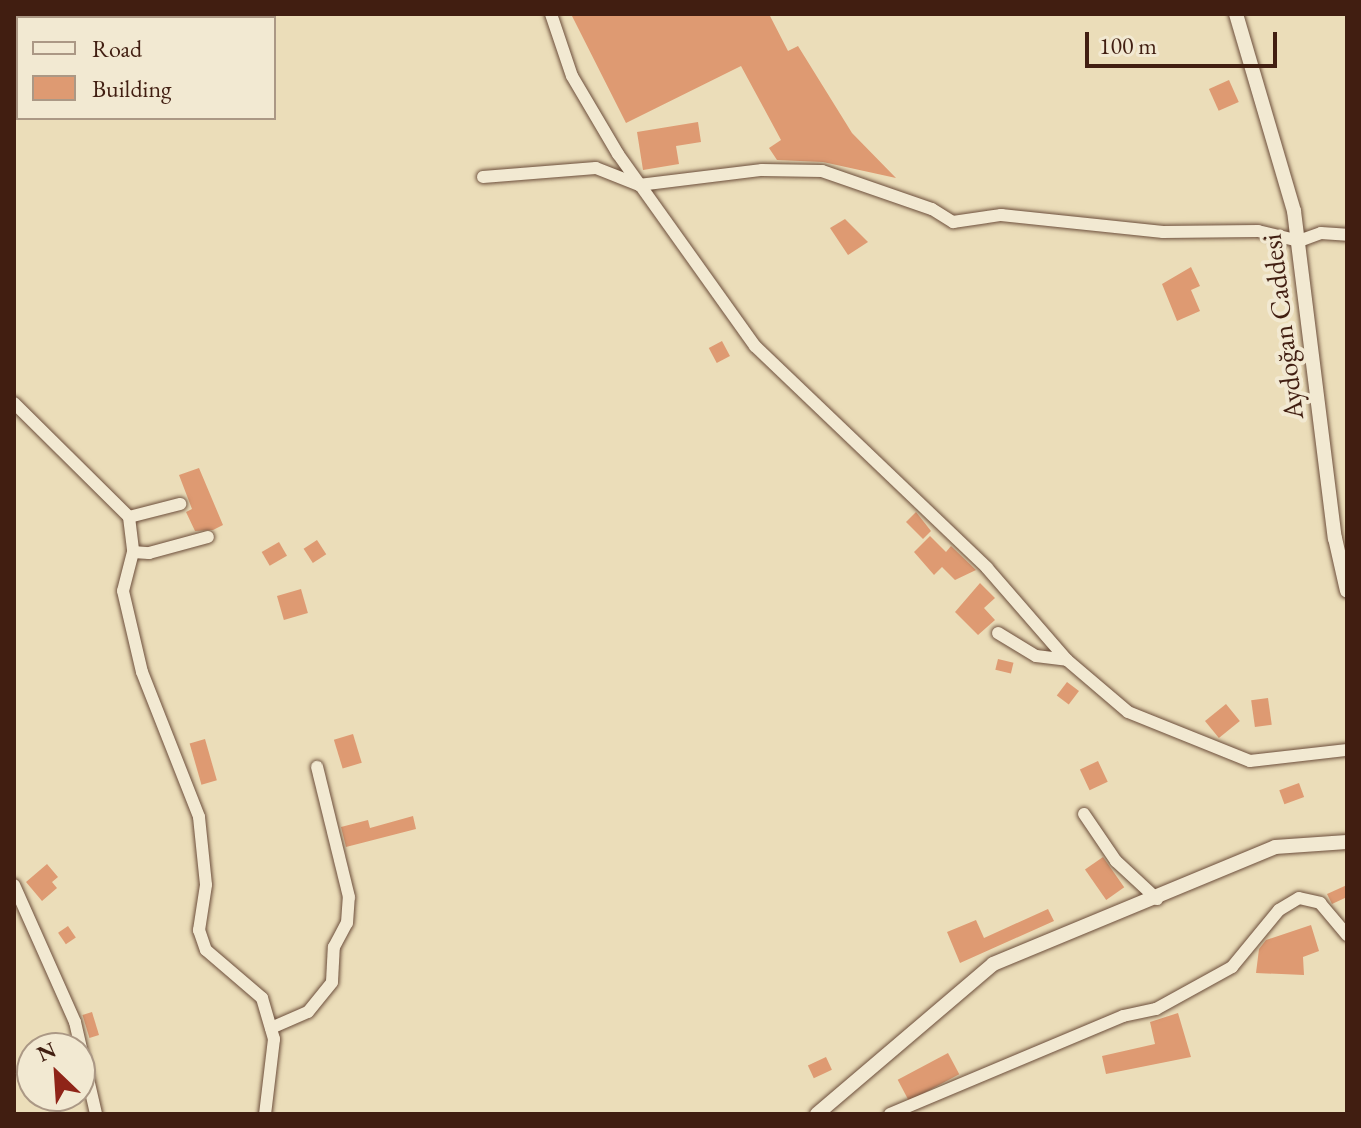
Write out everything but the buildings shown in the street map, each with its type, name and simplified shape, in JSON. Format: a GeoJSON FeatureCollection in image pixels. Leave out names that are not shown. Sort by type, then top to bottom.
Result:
{"type":"FeatureCollection","features":[{"type":"Feature","properties":{"kind":"street"},"geometry":{"type":"LineString","coordinates":[[551,14],[572,76],[639,185],[755,346],[987,568],[1067,660],[1128,712],[1250,761],[1347,750]]}},
{"type":"Feature","properties":{"kind":"street","name":"Aydoğan Caddesi"},"geometry":{"type":"LineString","coordinates":[[1236,14],[1299,241],[1335,538],[1347,591]]}},
{"type":"Feature","properties":{"kind":"street"},"geometry":{"type":"LineString","coordinates":[[483,177],[596,168],[639,185],[762,170],[822,171],[932,209],[953,222],[1001,215],[1163,232],[1258,231],[1299,241],[1321,233],[1347,235]]}},
{"type":"Feature","properties":{"kind":"street"},"geometry":{"type":"LineString","coordinates":[[14,403],[129,517],[133,552],[123,591],[142,672],[199,817],[206,885],[199,930],[206,950],[262,998],[271,1028],[265,1114]]}},
{"type":"Feature","properties":{"kind":"street"},"geometry":{"type":"LineString","coordinates":[[129,517],[180,504]]}},
{"type":"Feature","properties":{"kind":"street"},"geometry":{"type":"LineString","coordinates":[[133,552],[149,553],[208,537]]}},
{"type":"Feature","properties":{"kind":"street"},"geometry":{"type":"LineString","coordinates":[[998,633],[1036,656],[1067,660]]}},
{"type":"Feature","properties":{"kind":"street"},"geometry":{"type":"LineString","coordinates":[[271,1028],[308,1012],[332,982],[334,947],[347,923],[349,897],[317,767]]}},
{"type":"Feature","properties":{"kind":"street"},"geometry":{"type":"LineString","coordinates":[[1084,814],[1116,861],[1157,899]]}},
{"type":"Feature","properties":{"kind":"street"},"geometry":{"type":"LineString","coordinates":[[817,1114],[993,964],[1157,899],[1275,847],[1347,842]]}},
{"type":"Feature","properties":{"kind":"street"},"geometry":{"type":"LineString","coordinates":[[14,885],[75,1022],[96,1114]]}},
{"type":"Feature","properties":{"kind":"street"},"geometry":{"type":"LineString","coordinates":[[890,1114],[1123,1016],[1156,1009],[1232,967],[1279,910],[1299,898],[1320,903],[1347,935]]}}]}
